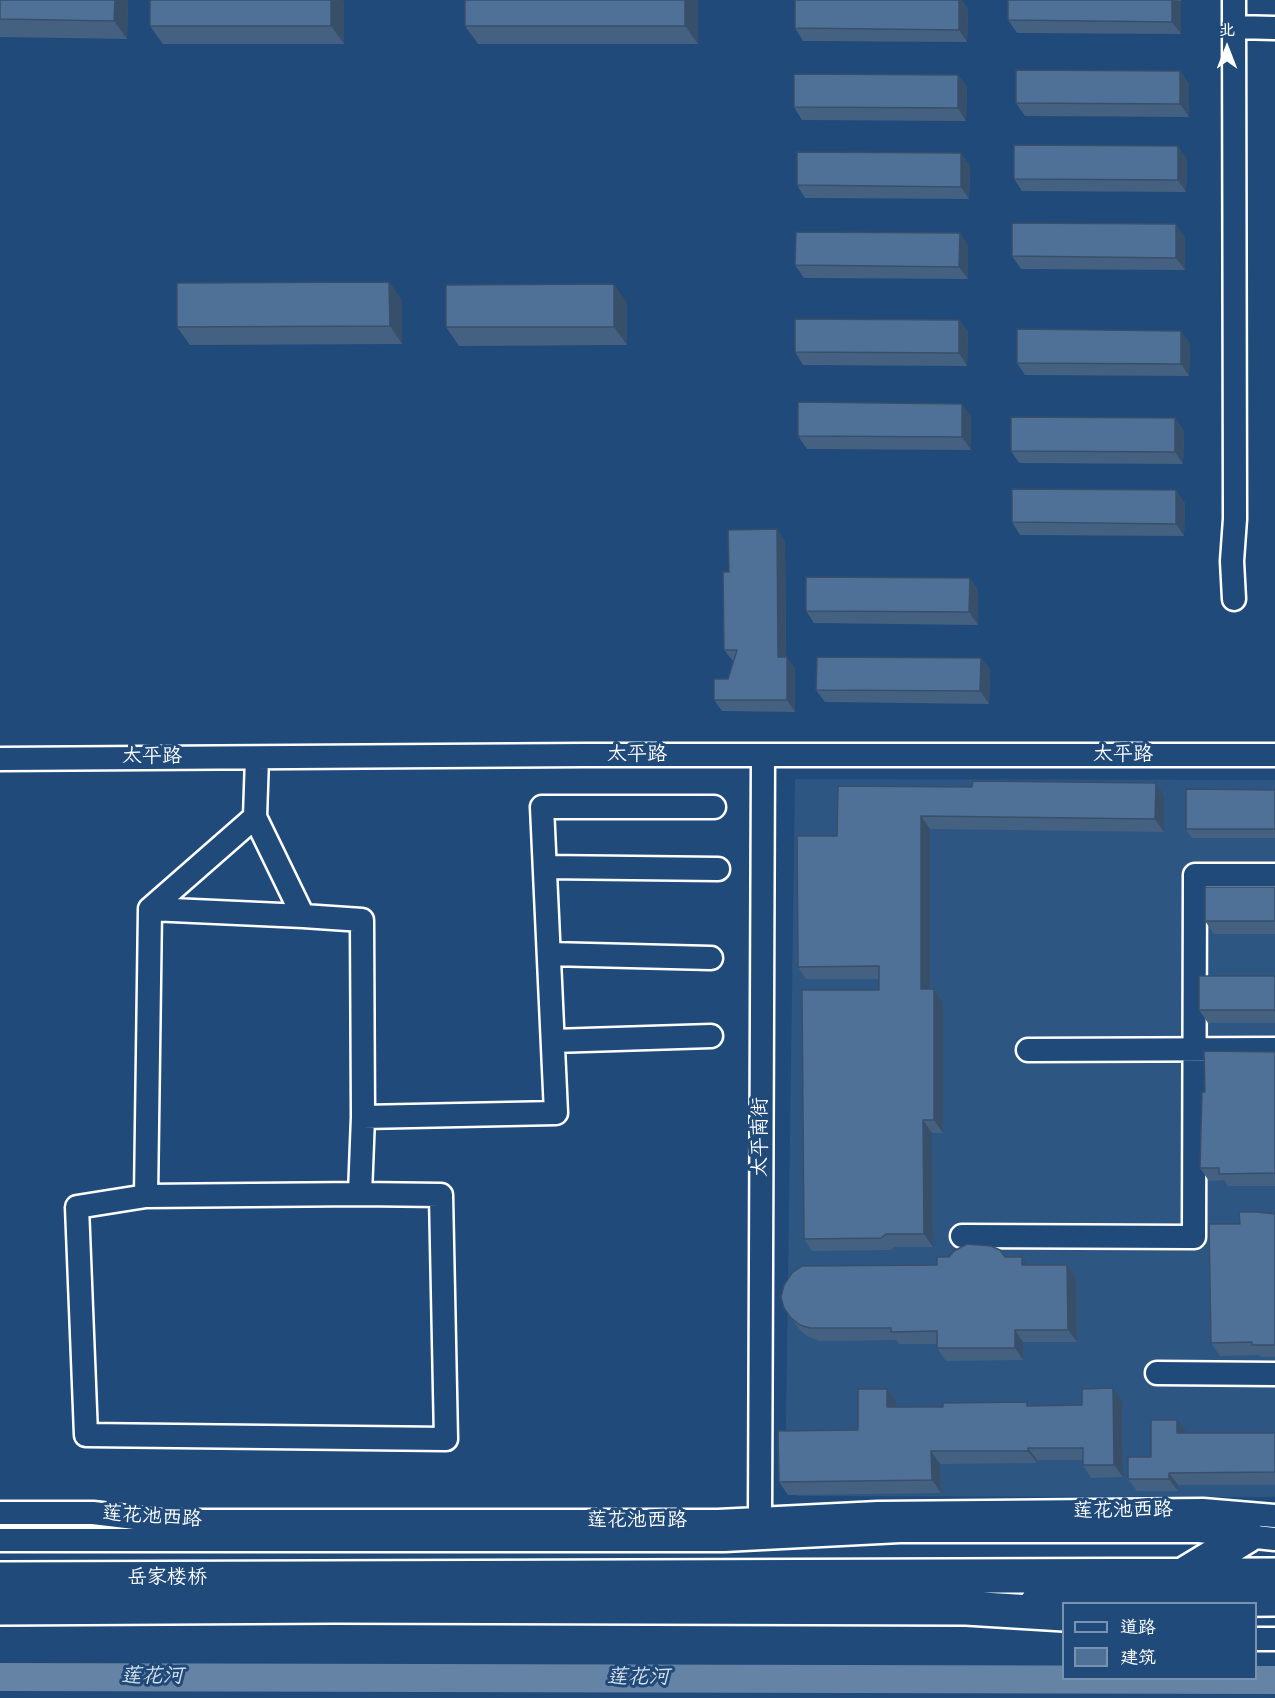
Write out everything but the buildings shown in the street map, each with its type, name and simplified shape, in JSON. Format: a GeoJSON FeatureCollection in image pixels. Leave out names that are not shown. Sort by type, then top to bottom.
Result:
{"type":"FeatureCollection","features":[{"type":"Feature","properties":{"kind":"highway"},"geometry":{"type":"LineString","coordinates":[[1183,1575],[1256,1529]]}},
{"type":"Feature","properties":{"kind":"highway"},"geometry":{"type":"LineString","coordinates":[[335,1592],[1275,1575]]}},
{"type":"Feature","properties":{"kind":"highway","name":"岳家楼桥"},"geometry":{"type":"LineString","coordinates":[[0,1579],[335,1592]]}},
{"type":"Feature","properties":{"kind":"highway"},"geometry":{"type":"LineString","coordinates":[[335,1592],[966,1608],[1062,1614]]}},
{"type":"Feature","properties":{"kind":"highway","name":"岳家楼桥"},"geometry":{"type":"LineString","coordinates":[[0,1608],[335,1592]]}},
{"type":"Feature","properties":{"kind":"highway"},"geometry":{"type":"LineString","coordinates":[[966,1608],[1064,1601],[1275,1599]]}},
{"type":"Feature","properties":{"kind":"highway"},"geometry":{"type":"LineString","coordinates":[[1257,1621],[1275,1619]]}},
{"type":"Feature","properties":{"kind":"street"},"geometry":{"type":"LineString","coordinates":[[1234,0],[1235,519],[1232,561],[1234,599]]}},
{"type":"Feature","properties":{"kind":"street"},"geometry":{"type":"LineString","coordinates":[[1234,27],[1275,28]]}},
{"type":"Feature","properties":{"kind":"street","name":"太平南街"},"geometry":{"type":"LineString","coordinates":[[760,1518],[763,755]]}},
{"type":"Feature","properties":{"kind":"street","name":"太平路"},"geometry":{"type":"LineString","coordinates":[[0,759],[1275,755]]}},
{"type":"Feature","properties":{"kind":"street"},"geometry":{"type":"LineString","coordinates":[[257,758],[255,817],[303,916]]}},
{"type":"Feature","properties":{"kind":"street"},"geometry":{"type":"LineString","coordinates":[[363,1117],[556,1113],[542,807],[714,807]]}},
{"type":"Feature","properties":{"kind":"street"},"geometry":{"type":"LineString","coordinates":[[146,1196],[150,909],[255,817]]}},
{"type":"Feature","properties":{"kind":"street"},"geometry":{"type":"LineString","coordinates":[[545,867],[718,869]]}},
{"type":"Feature","properties":{"kind":"street"},"geometry":{"type":"LineString","coordinates":[[962,1236],[1194,1237],[1195,875],[1275,875]]}},
{"type":"Feature","properties":{"kind":"street"},"geometry":{"type":"LineString","coordinates":[[150,909],[362,920],[363,1117],[360,1194]]}},
{"type":"Feature","properties":{"kind":"street"},"geometry":{"type":"LineString","coordinates":[[549,954],[711,958]]}},
{"type":"Feature","properties":{"kind":"street"},"geometry":{"type":"LineString","coordinates":[[553,1041],[711,1036]]}},
{"type":"Feature","properties":{"kind":"street"},"geometry":{"type":"LineString","coordinates":[[1028,1050],[1275,1049]]}},
{"type":"Feature","properties":{"kind":"street"},"geometry":{"type":"LineString","coordinates":[[441,1195],[446,1439],[86,1435],[77,1207],[146,1196],[441,1195]]}},
{"type":"Feature","properties":{"kind":"street"},"geometry":{"type":"LineString","coordinates":[[1157,1373],[1275,1374]]}},
{"type":"Feature","properties":{"kind":"street","name":"莲花池西路"},"geometry":{"type":"LineString","coordinates":[[0,1513],[93,1513],[160,1521],[718,1521],[878,1513],[1203,1510],[1256,1529]]}},
{"type":"Feature","properties":{"kind":"street","name":"莲花池西路"},"geometry":{"type":"LineString","coordinates":[[0,1540],[712,1540],[900,1531],[1199,1531],[1256,1529],[1275,1515]]}},
{"type":"Feature","properties":{"kind":"street"},"geometry":{"type":"LineString","coordinates":[[966,1608],[1062,1626]]}},
{"type":"Feature","properties":{"kind":"street"},"geometry":{"type":"LineString","coordinates":[[1257,1639],[1275,1639]]}},
{"type":"Feature","properties":{"kind":"shaded area"},"geometry":{"type":"Polygon","coordinates":[[[795,779],[1275,780],[1275,1497],[798,1496],[785,1490],[795,779]]]}},
{"type":"Feature","properties":{"kind":"waterway","name":"莲花河"},"geometry":{"type":"LineString","coordinates":[[0,1677],[1062,1679]]}},
{"type":"Feature","properties":{"kind":"waterway","name":"莲花河"},"geometry":{"type":"LineString","coordinates":[[1257,1680],[1275,1680]]}}]}
